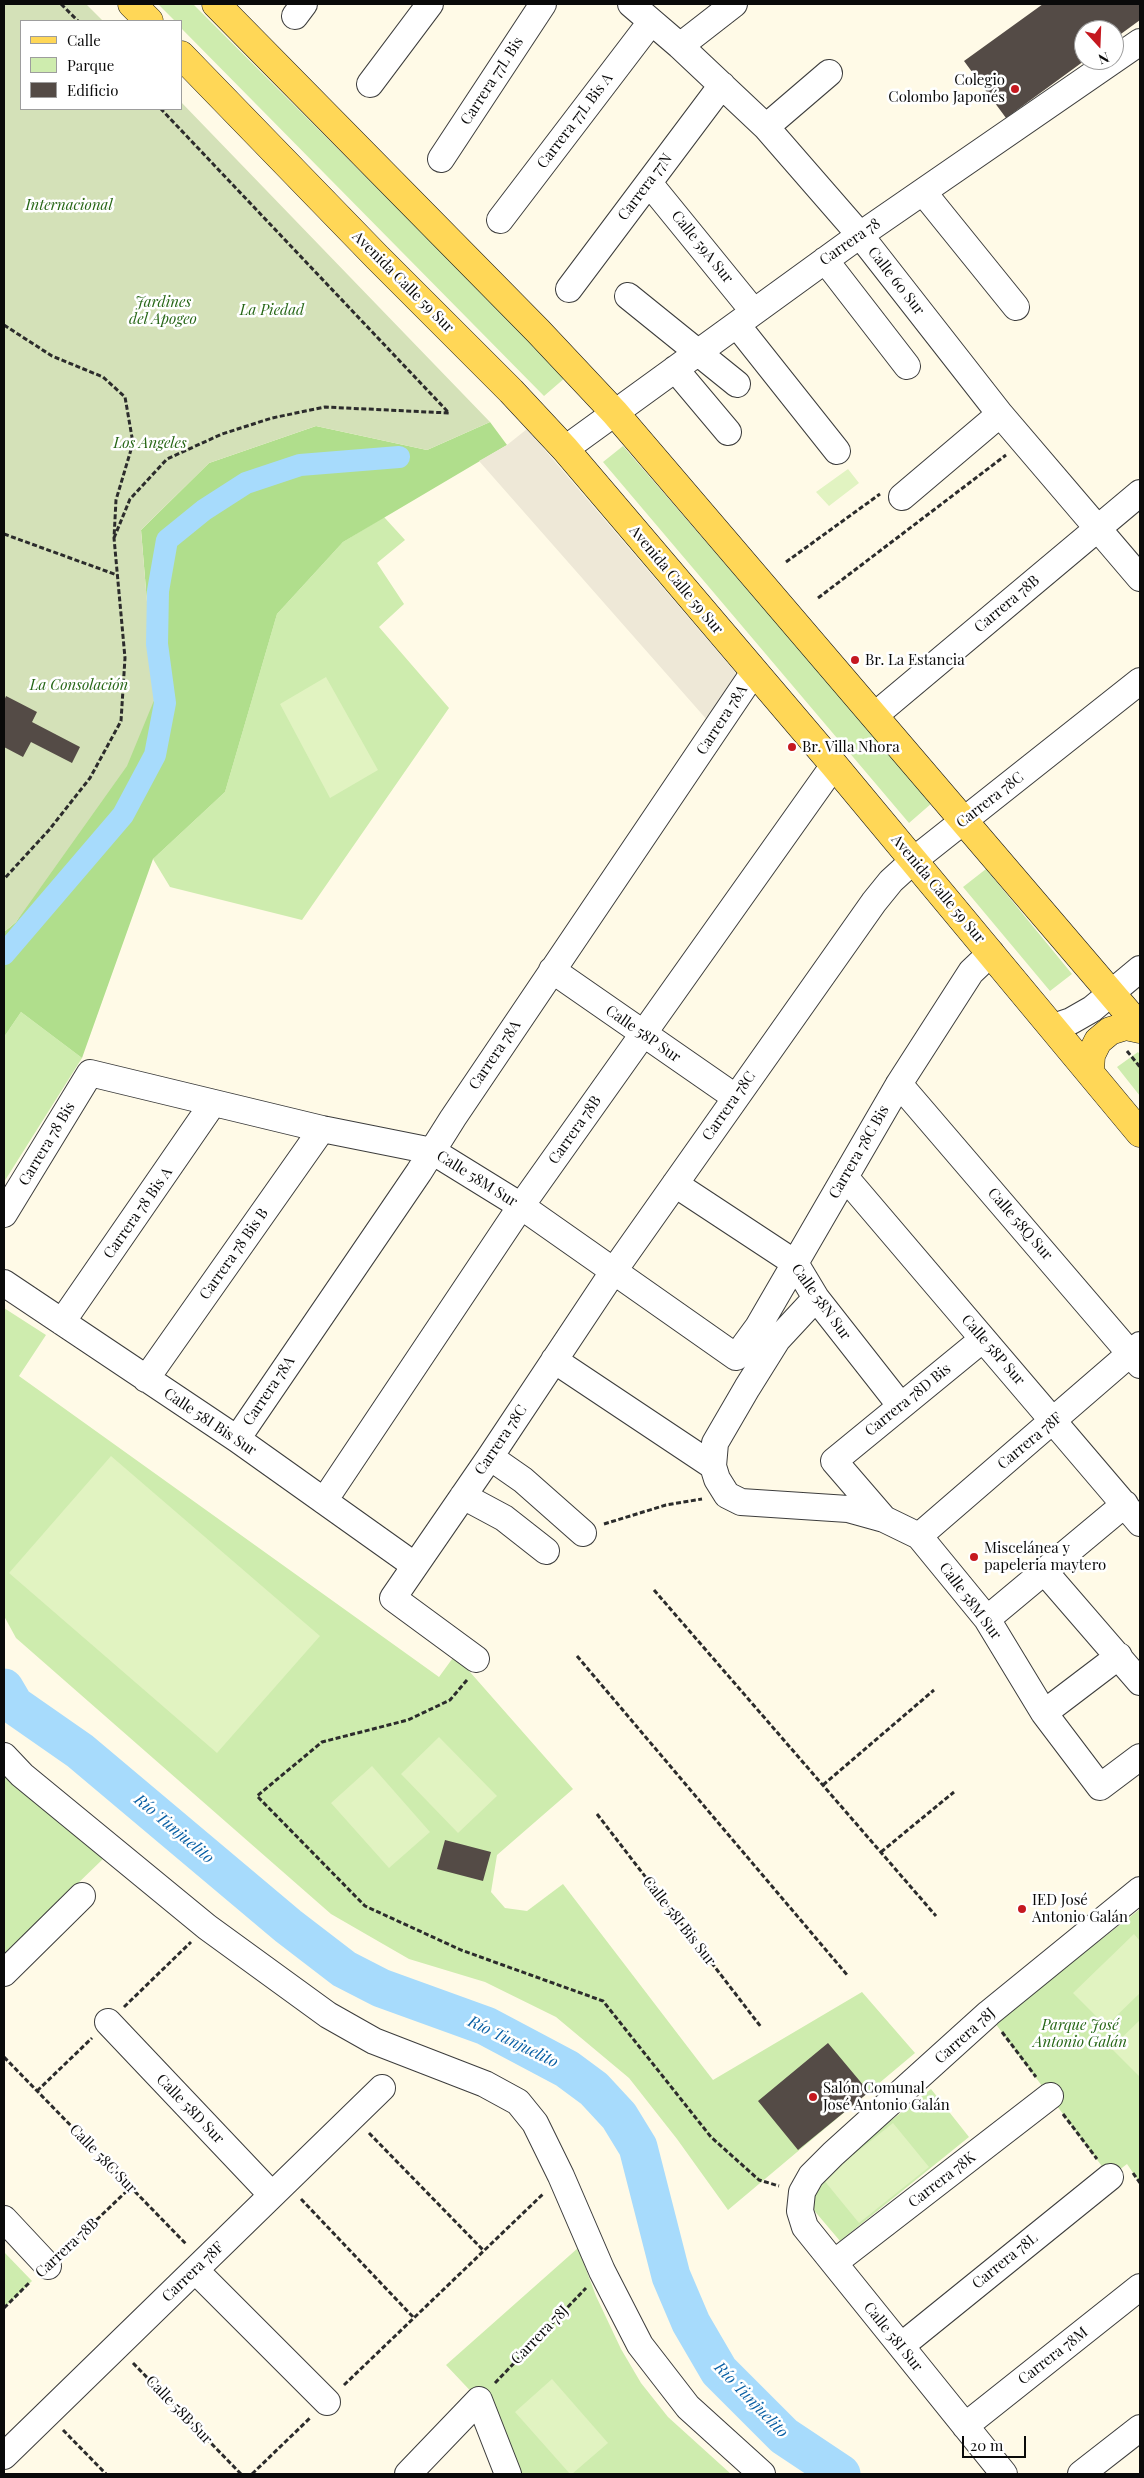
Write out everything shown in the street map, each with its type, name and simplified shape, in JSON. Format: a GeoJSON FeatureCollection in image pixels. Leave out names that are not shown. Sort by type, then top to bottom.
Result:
{"type":"FeatureCollection","features":[{"type":"Feature","properties":{"kind":"main road"},"geometry":{"type":"LineString","coordinates":[[132,4],[148,20]]}},
{"type":"Feature","properties":{"kind":"main road"},"geometry":{"type":"LineString","coordinates":[[216,4],[538,331],[615,413],[1111,993],[1136,1035]]}},
{"type":"Feature","properties":{"kind":"main road","name":"Avenida Calle 59 Sur"},"geometry":{"type":"LineString","coordinates":[[182,56],[377,257],[511,391],[565,449],[914,860],[1090,1071],[1140,1134]]}},
{"type":"Feature","properties":{"kind":"main road"},"geometry":{"type":"LineString","coordinates":[[1090,1071],[1091,1055],[1098,1041],[1110,1031],[1126,1026],[1136,1035]]}},
{"type":"Feature","properties":{"kind":"street"},"geometry":{"type":"LineString","coordinates":[[370,84],[430,4]]}},
{"type":"Feature","properties":{"kind":"street","name":"Carrera 77L Bis"},"geometry":{"type":"LineString","coordinates":[[441,159],[543,4]]}},
{"type":"Feature","properties":{"kind":"street","name":"Calle 60 Sur"},"geometry":{"type":"LineString","coordinates":[[631,4],[680,46],[766,127],[860,235],[994,419],[1098,528],[1140,578]]}},
{"type":"Feature","properties":{"kind":"street"},"geometry":{"type":"LineString","coordinates":[[680,46],[734,4]]}},
{"type":"Feature","properties":{"kind":"street","name":"Carrera 77L Bis A"},"geometry":{"type":"LineString","coordinates":[[500,220],[651,22]]}},
{"type":"Feature","properties":{"kind":"street","name":"Carrera 78"},"geometry":{"type":"LineString","coordinates":[[565,449],[860,235],[1140,42]]}},
{"type":"Feature","properties":{"kind":"street"},"geometry":{"type":"LineString","coordinates":[[766,127],[829,72]]}},
{"type":"Feature","properties":{"kind":"street","name":"Carrera 77N"},"geometry":{"type":"LineString","coordinates":[[569,289],[722,85]]}},
{"type":"Feature","properties":{"kind":"street","name":"Calle 59A Sur"},"geometry":{"type":"LineString","coordinates":[[649,183],[746,318],[837,451]]}},
{"type":"Feature","properties":{"kind":"street"},"geometry":{"type":"LineString","coordinates":[[923,192],[1016,307]]}},
{"type":"Feature","properties":{"kind":"street"},"geometry":{"type":"LineString","coordinates":[[825,260],[906,366]]}},
{"type":"Feature","properties":{"kind":"street"},"geometry":{"type":"LineString","coordinates":[[628,296],[737,384]]}},
{"type":"Feature","properties":{"kind":"street"},"geometry":{"type":"LineString","coordinates":[[675,369],[728,432]]}},
{"type":"Feature","properties":{"kind":"street"},"geometry":{"type":"LineString","coordinates":[[902,497],[994,419]]}},
{"type":"Feature","properties":{"kind":"street","name":"Carrera 78B"},"geometry":{"type":"LineString","coordinates":[[874,716],[1140,493]]}},
{"type":"Feature","properties":{"kind":"street","name":"Carrera 78A"},"geometry":{"type":"LineString","coordinates":[[237,1439],[432,1151],[474,1070],[552,970],[660,802],[754,672]]}},
{"type":"Feature","properties":{"kind":"street","name":"Carrera 78C"},"geometry":{"type":"LineString","coordinates":[[476,1658],[393,1598],[414,1565],[464,1496],[613,1272],[874,902],[914,860],[1140,681]]}},
{"type":"Feature","properties":{"kind":"street","name":"Carrera 78B"},"geometry":{"type":"LineString","coordinates":[[324,1502],[521,1206],[834,765]]}},
{"type":"Feature","properties":{"kind":"street","name":"Carrera 78C Bis"},"geometry":{"type":"LineString","coordinates":[[736,1357],[767,1333],[795,1263],[845,1177],[900,1084],[972,972],[991,953]]}},
{"type":"Feature","properties":{"kind":"street"},"geometry":{"type":"LineString","coordinates":[[1053,1027],[1070,1021],[1092,1009],[1140,969]]}},
{"type":"Feature","properties":{"kind":"street","name":"Calle 58P Sur"},"geometry":{"type":"LineString","coordinates":[[552,970],[735,1097]]}},
{"type":"Feature","properties":{"kind":"street","name":"Calle 58M Sur"},"geometry":{"type":"LineString","coordinates":[[90,1073],[322,1129],[432,1151],[521,1206],[736,1357]]}},
{"type":"Feature","properties":{"kind":"street","name":"Carrera 78 Bis"},"geometry":{"type":"LineString","coordinates":[[4,1214],[90,1073]]}},
{"type":"Feature","properties":{"kind":"street","name":"Calle 58Q Sur"},"geometry":{"type":"LineString","coordinates":[[900,1084],[1137,1355]]}},
{"type":"Feature","properties":{"kind":"street","name":"Carrera 78 Bis A"},"geometry":{"type":"LineString","coordinates":[[62,1322],[213,1103]]}},
{"type":"Feature","properties":{"kind":"street","name":"Carrera 78 Bis B"},"geometry":{"type":"LineString","coordinates":[[146,1379],[322,1129]]}},
{"type":"Feature","properties":{"kind":"street","name":"Calle 58P Sur"},"geometry":{"type":"LineString","coordinates":[[845,1177],[1132,1514]]}},
{"type":"Feature","properties":{"kind":"street","name":"Calle 58N Sur"},"geometry":{"type":"LineString","coordinates":[[675,1184],[795,1263],[816,1298],[900,1405]]}},
{"type":"Feature","properties":{"kind":"street","name":"Calle 58I Bis Sur"},"geometry":{"type":"LineString","coordinates":[[4,1284],[237,1439],[414,1565]]}},
{"type":"Feature","properties":{"kind":"street"},"geometry":{"type":"LineString","coordinates":[[816,1298],[767,1333],[715,1443],[713,1466],[717,1479],[727,1495],[741,1502],[848,1509],[884,1519]]}},
{"type":"Feature","properties":{"kind":"street","name":"Carrera 78D Bis"},"geometry":{"type":"LineString","coordinates":[[834,1461],[900,1405],[983,1339]]}},
{"type":"Feature","properties":{"kind":"street","name":"Carrera 78F"},"geometry":{"type":"LineString","coordinates":[[919,1536],[1054,1421],[1137,1355]]}},
{"type":"Feature","properties":{"kind":"street"},"geometry":{"type":"LineString","coordinates":[[554,1360],[713,1466]]}},
{"type":"Feature","properties":{"kind":"street"},"geometry":{"type":"LineString","coordinates":[[490,1457],[523,1480],[583,1533]]}},
{"type":"Feature","properties":{"kind":"street","name":"Calle 58M Sur"},"geometry":{"type":"LineString","coordinates":[[834,1461],[884,1519],[919,1536],[986,1618],[1044,1713],[1100,1787],[1140,1757]]}},
{"type":"Feature","properties":{"kind":"street"},"geometry":{"type":"LineString","coordinates":[[464,1496],[504,1518],[546,1551]]}},
{"type":"Feature","properties":{"kind":"street"},"geometry":{"type":"LineString","coordinates":[[986,1618],[1044,1571],[1132,1514]]}},
{"type":"Feature","properties":{"kind":"street"},"geometry":{"type":"LineString","coordinates":[[1044,1571],[1140,1682]]}},
{"type":"Feature","properties":{"kind":"street"},"geometry":{"type":"LineString","coordinates":[[1044,1713],[1119,1656]]}},
{"type":"Feature","properties":{"kind":"street"},"geometry":{"type":"LineString","coordinates":[[4,1756],[22,1775],[207,1927],[328,2015],[374,2041],[476,2081],[518,2102],[535,2123],[561,2176],[602,2271],[640,2345],[688,2407],[762,2474]]}},
{"type":"Feature","properties":{"kind":"street","name":"Carrera 78J"},"geometry":{"type":"LineString","coordinates":[[802,2192],[811,2176],[833,2154],[989,2013],[1140,1890]]}},
{"type":"Feature","properties":{"kind":"street"},"geometry":{"type":"LineString","coordinates":[[4,1973],[82,1896]]}},
{"type":"Feature","properties":{"kind":"street","name":"Calle 58D Sur"},"geometry":{"type":"LineString","coordinates":[[108,2022],[279,2188]]}},
{"type":"Feature","properties":{"kind":"street","name":"Carrera 78F"},"geometry":{"type":"LineString","coordinates":[[4,2456],[382,2088]]}},
{"type":"Feature","properties":{"kind":"street","name":"Carrera 78K"},"geometry":{"type":"LineString","coordinates":[[834,2263],[1050,2096]]}},
{"type":"Feature","properties":{"kind":"street","name":"Carrera 78L"},"geometry":{"type":"LineString","coordinates":[[900,2346],[1110,2177]]}},
{"type":"Feature","properties":{"kind":"street","name":"Calle 58I Sur"},"geometry":{"type":"LineString","coordinates":[[802,2192],[800,2211],[805,2227],[1004,2474]]}},
{"type":"Feature","properties":{"kind":"street"},"geometry":{"type":"LineString","coordinates":[[4,2220],[48,2266]]}},
{"type":"Feature","properties":{"kind":"street"},"geometry":{"type":"LineString","coordinates":[[199,2266],[327,2402]]}},
{"type":"Feature","properties":{"kind":"street","name":"Carrera 78M"},"geometry":{"type":"LineString","coordinates":[[965,2426],[1140,2287]]}},
{"type":"Feature","properties":{"kind":"street"},"geometry":{"type":"LineString","coordinates":[[408,2474],[479,2400],[508,2474]]}},
{"type":"Feature","properties":{"kind":"street"},"geometry":{"type":"LineString","coordinates":[[1081,2474],[1140,2428]]}},
{"type":"Feature","properties":{"kind":"path"},"geometry":{"type":"LineString","coordinates":[[61,4],[77,20]]}},
{"type":"Feature","properties":{"kind":"path"},"geometry":{"type":"LineString","coordinates":[[114,538],[130,499],[167,459],[222,434],[272,418],[325,407],[449,413],[162,110]]}},
{"type":"Feature","properties":{"kind":"path"},"geometry":{"type":"LineString","coordinates":[[4,325],[52,356],[103,378],[125,397],[133,443],[116,500],[114,538],[125,658],[121,721],[90,778],[49,830],[4,879]]}},
{"type":"Feature","properties":{"kind":"path"},"geometry":{"type":"LineString","coordinates":[[818,598],[1010,452],[994,419]]}},
{"type":"Feature","properties":{"kind":"path"},"geometry":{"type":"LineString","coordinates":[[4,534],[117,575]]}},
{"type":"Feature","properties":{"kind":"path"},"geometry":{"type":"LineString","coordinates":[[1136,1035],[1140,1067]]}},
{"type":"Feature","properties":{"kind":"path"},"geometry":{"type":"LineString","coordinates":[[583,1533],[621,1518],[666,1504],[727,1495]]}},
{"type":"Feature","properties":{"kind":"path"},"geometry":{"type":"LineString","coordinates":[[654,1590],[936,1916]]}},
{"type":"Feature","properties":{"kind":"path"},"geometry":{"type":"LineString","coordinates":[[577,1656],[848,1976]]}},
{"type":"Feature","properties":{"kind":"path"},"geometry":{"type":"LineString","coordinates":[[476,1658],[465,1683],[450,1700],[408,1720],[322,1742],[257,1796],[365,1906],[461,1950],[603,2001],[711,2137],[759,2180],[802,2192]]}},
{"type":"Feature","properties":{"kind":"path"},"geometry":{"type":"LineString","coordinates":[[823,1785],[934,1690]]}},
{"type":"Feature","properties":{"kind":"path"},"geometry":{"type":"LineString","coordinates":[[881,1852],[954,1792]]}},
{"type":"Feature","properties":{"kind":"path","name":"Calle 58I Bis Sur"},"geometry":{"type":"LineString","coordinates":[[597,1814],[761,2027]]}},
{"type":"Feature","properties":{"kind":"path","name":"Calle 58C Sur"},"geometry":{"type":"LineString","coordinates":[[4,2057],[131,2187],[199,2266]]}},
{"type":"Feature","properties":{"kind":"path"},"geometry":{"type":"LineString","coordinates":[[352,2116],[484,2251]]}},
{"type":"Feature","properties":{"kind":"path"},"geometry":{"type":"LineString","coordinates":[[252,2474],[561,2176]]}},
{"type":"Feature","properties":{"kind":"path","name":"Carrera 78B"},"geometry":{"type":"LineString","coordinates":[[4,2308],[131,2187]]}},
{"type":"Feature","properties":{"kind":"path"},"geometry":{"type":"LineString","coordinates":[[279,2188],[414,2318]]}},
{"type":"Feature","properties":{"kind":"path","name":"Carrera 78J"},"geometry":{"type":"LineString","coordinates":[[479,2400],[602,2271]]}},
{"type":"Feature","properties":{"kind":"path","name":"Calle 58B Sur"},"geometry":{"type":"LineString","coordinates":[[116,2346],[241,2474]]}},
{"type":"Feature","properties":{"kind":"path"},"geometry":{"type":"LineString","coordinates":[[47,2414],[106,2474]]}},
{"type":"Feature","properties":{"kind":"green space","name":"Jardines del Apogeo"},"geometry":{"type":"Polygon","coordinates":[[[4,4],[86,4],[102,20],[20,20],[20,110],[182,110],[182,103],[490,422],[427,450],[316,426],[209,463],[141,530],[155,698],[127,766],[16,922],[4,932],[4,4]]]}},
{"type":"Feature","properties":{"kind":"green space"},"geometry":{"type":"Polygon","coordinates":[[[158,4],[193,4],[566,377],[544,396],[182,29],[182,20],[174,20],[158,4]]]}},
{"type":"Feature","properties":{"kind":"green space"},"geometry":{"type":"Polygon","coordinates":[[[490,422],[507,445],[343,542],[277,614],[225,792],[153,859],[82,1058],[21,1012],[4,1037],[4,932],[16,922],[155,698],[141,530],[209,463],[316,426],[427,450],[490,422]]]}},
{"type":"Feature","properties":{"kind":"green space"},"geometry":{"type":"Polygon","coordinates":[[[623,446],[932,803],[909,823],[603,462],[623,446]]]}},
{"type":"Feature","properties":{"kind":"green space"},"geometry":{"type":"Polygon","coordinates":[[[848,469],[859,483],[829,506],[816,492],[848,469]]]}},
{"type":"Feature","properties":{"kind":"green space"},"geometry":{"type":"Polygon","coordinates":[[[384,517],[405,540],[377,563],[404,604],[379,627],[449,708],[302,920],[170,887],[153,859],[225,792],[277,614],[343,542],[384,517]]]}},
{"type":"Feature","properties":{"kind":"green space"},"geometry":{"type":"Polygon","coordinates":[[[326,677],[378,770],[330,798],[280,704],[326,677]]]}},
{"type":"Feature","properties":{"kind":"green space"},"geometry":{"type":"Polygon","coordinates":[[[986,869],[1072,974],[1050,991],[963,887],[986,869]]]}},
{"type":"Feature","properties":{"kind":"green space"},"geometry":{"type":"Polygon","coordinates":[[[21,1012],[82,1058],[4,1182],[4,1037],[21,1012]]]}},
{"type":"Feature","properties":{"kind":"green space"},"geometry":{"type":"Polygon","coordinates":[[[1138,1052],[1140,1055],[1140,1096],[1117,1067],[1138,1052]]]}},
{"type":"Feature","properties":{"kind":"green space"},"geometry":{"type":"Polygon","coordinates":[[[4,1308],[46,1335],[19,1376],[439,1677],[455,1655],[573,1789],[497,1855],[491,1892],[505,1908],[527,1911],[563,1884],[713,2080],[862,1992],[915,2053],[728,2210],[677,2139],[629,2078],[556,2017],[485,1982],[409,1959],[331,1914],[16,1638],[4,1616],[4,1308]]]}},
{"type":"Feature","properties":{"kind":"green space"},"geometry":{"type":"Polygon","coordinates":[[[111,1456],[320,1636],[217,1753],[9,1573],[111,1456]]]}},
{"type":"Feature","properties":{"kind":"green space"},"geometry":{"type":"Polygon","coordinates":[[[439,1737],[497,1796],[458,1833],[401,1774],[439,1737]]]}},
{"type":"Feature","properties":{"kind":"green space"},"geometry":{"type":"Polygon","coordinates":[[[372,1766],[430,1832],[389,1868],[331,1803],[372,1766]]]}},
{"type":"Feature","properties":{"kind":"green space"},"geometry":{"type":"Polygon","coordinates":[[[4,1769],[105,1857],[4,1955],[4,1769]]]}},
{"type":"Feature","properties":{"kind":"green space","name":"Parque José Antonio Galán"},"geometry":{"type":"Polygon","coordinates":[[[1140,1909],[1140,2183],[1127,2164],[1110,2177],[995,2023],[1140,1909]]]}},
{"type":"Feature","properties":{"kind":"green space"},"geometry":{"type":"Polygon","coordinates":[[[1134,1934],[1140,1941],[1140,1993],[1106,2026],[1073,1993],[1134,1934]]]}},
{"type":"Feature","properties":{"kind":"green space"},"geometry":{"type":"Polygon","coordinates":[[[1140,2020],[1140,2077],[1111,2048],[1140,2020]]]}},
{"type":"Feature","properties":{"kind":"green space"},"geometry":{"type":"Polygon","coordinates":[[[931,2089],[969,2137],[840,2241],[812,2208],[811,2190],[819,2177],[931,2089]]]}},
{"type":"Feature","properties":{"kind":"green space"},"geometry":{"type":"Polygon","coordinates":[[[893,2123],[929,2167],[859,2223],[823,2179],[893,2123]]]}},
{"type":"Feature","properties":{"kind":"green space"},"geometry":{"type":"Polygon","coordinates":[[[578,2248],[596,2296],[621,2349],[641,2383],[668,2417],[731,2474],[508,2474],[479,2400],[446,2365],[578,2248]]]}},
{"type":"Feature","properties":{"kind":"green space"},"geometry":{"type":"Polygon","coordinates":[[[4,2252],[32,2281],[4,2308],[4,2252]]]}},
{"type":"Feature","properties":{"kind":"green space"},"geometry":{"type":"Polygon","coordinates":[[[552,2379],[608,2443],[572,2474],[515,2412],[552,2379]]]}},
{"type":"Feature","properties":{"kind":"shaded area"},"geometry":{"type":"Polygon","coordinates":[[[527,429],[736,673],[708,721],[479,461],[507,445],[527,429]]]}},
{"type":"Feature","properties":{"kind":"building","name":"Colegio Colombo Japonés"},"geometry":{"type":"Polygon","coordinates":[[[1043,4],[1140,4],[1140,20],[1124,32],[1124,20],[1074,20],[1074,68],[1006,118],[964,61],[1043,4]]]}},
{"type":"Feature","properties":{"kind":"building"},"geometry":{"type":"Polygon","coordinates":[[[6,696],[37,712],[32,722],[80,747],[72,763],[31,742],[23,757],[4,747],[4,701],[6,696]]]}},
{"type":"Feature","properties":{"kind":"building"},"geometry":{"type":"Polygon","coordinates":[[[445,1840],[491,1852],[483,1881],[437,1869],[445,1840]]]}},
{"type":"Feature","properties":{"kind":"building","name":"Salón Comunal José Antonio Galán"},"geometry":{"type":"Polygon","coordinates":[[[828,2043],[869,2092],[798,2150],[758,2101],[828,2043]]]}},
{"type":"Feature","properties":{"kind":"waterway"},"geometry":{"type":"LineString","coordinates":[[4,954],[123,815],[155,755],[165,703],[157,644],[158,591],[167,540],[204,510],[246,483],[300,465],[399,457]]}},
{"type":"Feature","properties":{"kind":"waterway","name":"Río Tunjuelito"},"geometry":{"type":"LineString","coordinates":[[4,1688],[14,1705],[80,1751],[288,1926],[344,1969],[381,1988],[486,2026],[567,2069],[594,2089],[619,2116],[638,2147],[671,2276],[691,2323],[719,2371],[784,2436],[841,2474]]}},
{"type":"Feature","properties":{"kind":"place","name":"Colegio Colombo Japonés"},"geometry":{"type":"Point","coordinates":[1015,89]}},
{"type":"Feature","properties":{"kind":"place","name":"Br. La Estancia"},"geometry":{"type":"Point","coordinates":[855,660]}},
{"type":"Feature","properties":{"kind":"place","name":"Br. Villa Nhora"},"geometry":{"type":"Point","coordinates":[792,747]}},
{"type":"Feature","properties":{"kind":"place","name":"Miscelánea y papeleria maytero"},"geometry":{"type":"Point","coordinates":[974,1557]}},
{"type":"Feature","properties":{"kind":"place","name":"IED José Antonio Galán"},"geometry":{"type":"Point","coordinates":[1022,1909]}},
{"type":"Feature","properties":{"kind":"place","name":"Salón Comunal José Antonio Galán"},"geometry":{"type":"Point","coordinates":[813,2097]}},
{"type":"Feature","properties":{"kind":"park label","name":"Internacional"},"geometry":{"type":"Point","coordinates":[69,205]}},
{"type":"Feature","properties":{"kind":"park label","name":"La Piedad"},"geometry":{"type":"Point","coordinates":[272,310]}},
{"type":"Feature","properties":{"kind":"park label","name":"Los Angeles"},"geometry":{"type":"Point","coordinates":[150,443]}},
{"type":"Feature","properties":{"kind":"park label","name":"La Consolación"},"geometry":{"type":"Point","coordinates":[79,685]}}]}
